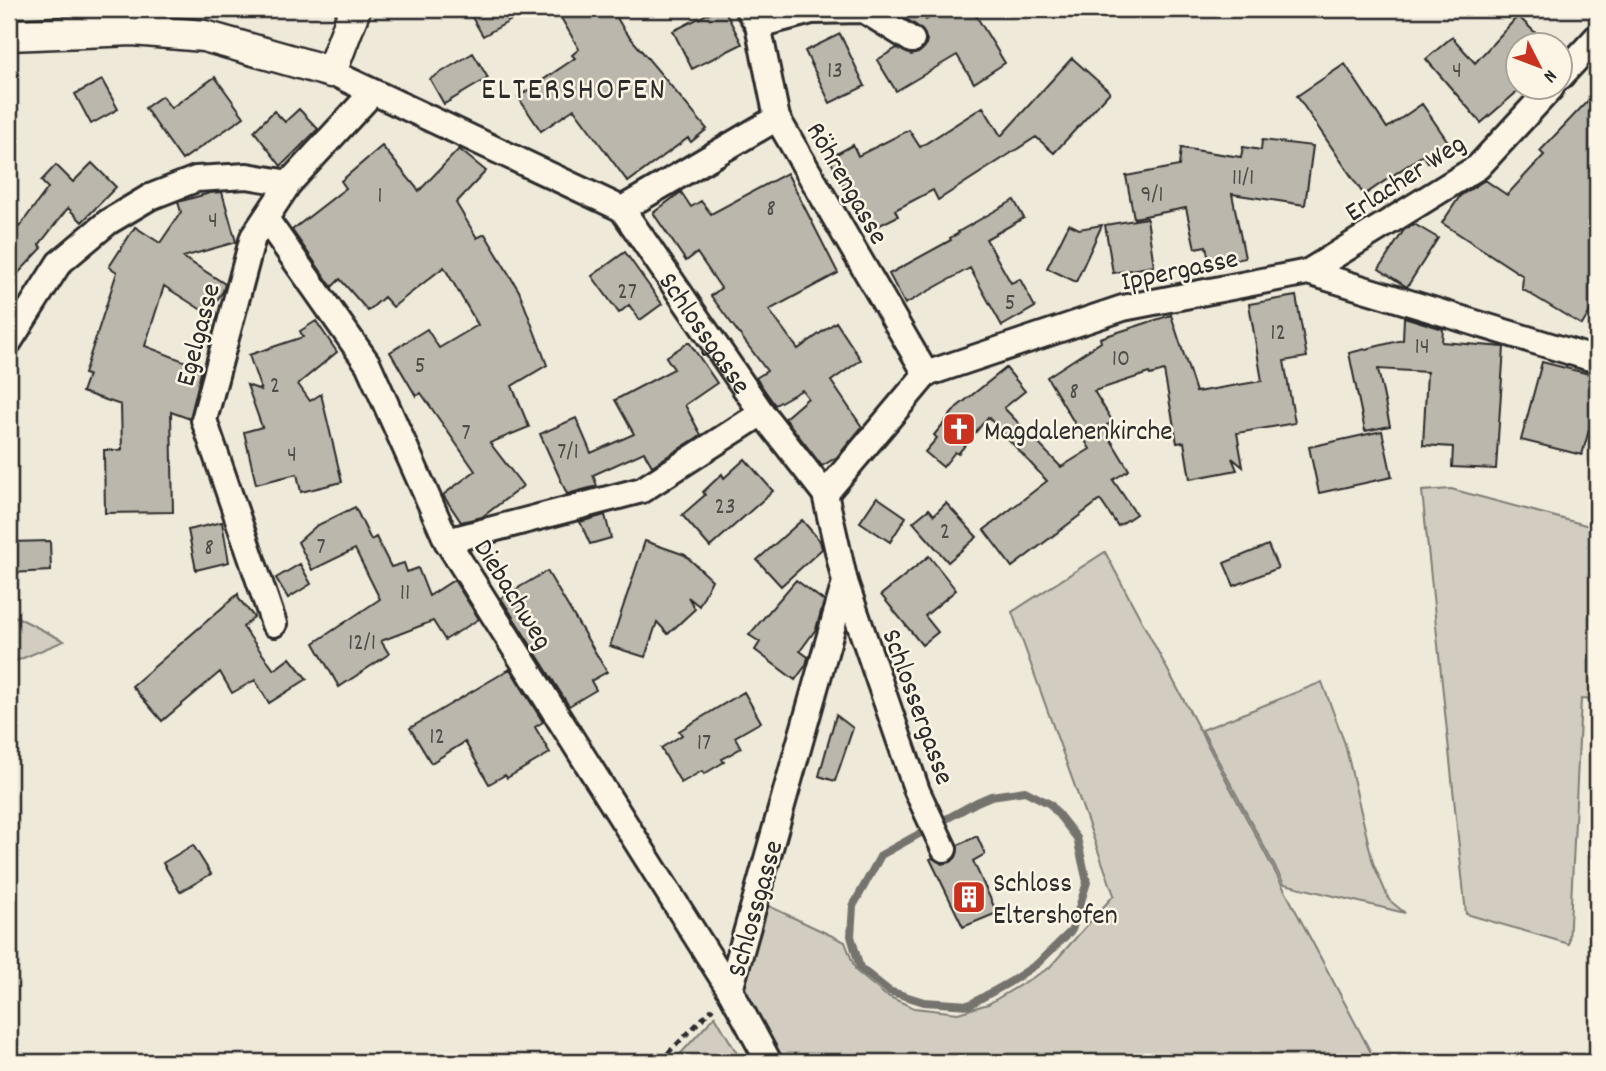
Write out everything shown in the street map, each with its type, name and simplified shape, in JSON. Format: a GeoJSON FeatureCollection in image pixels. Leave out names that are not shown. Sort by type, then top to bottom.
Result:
{"type":"FeatureCollection","features":[{"type":"Feature","properties":{"kind":"street"},"geometry":{"type":"LineString","coordinates":[[331,72],[355,9]]}},
{"type":"Feature","properties":{"kind":"street"},"geometry":{"type":"LineString","coordinates":[[753,17],[812,10],[864,10],[912,40]]}},
{"type":"Feature","properties":{"kind":"street","name":"Röhrengasse"},"geometry":{"type":"LineString","coordinates":[[753,17],[778,118],[926,374]]}},
{"type":"Feature","properties":{"kind":"street"},"geometry":{"type":"LineString","coordinates":[[9,35],[133,30],[204,36],[331,72],[622,209],[778,118]]}},
{"type":"Feature","properties":{"kind":"street"},"geometry":{"type":"LineString","coordinates":[[1574,62],[1597,37]]}},
{"type":"Feature","properties":{"kind":"street","name":"Egelgasse"},"geometry":{"type":"LineString","coordinates":[[274,624],[204,420],[253,237],[289,183],[372,93]]}},
{"type":"Feature","properties":{"kind":"street","name":"Erlacher Weg"},"geometry":{"type":"LineString","coordinates":[[1308,272],[1478,167],[1538,102]]}},
{"type":"Feature","properties":{"kind":"street"},"geometry":{"type":"LineString","coordinates":[[9,342],[59,262],[108,222],[150,197],[196,179],[247,176],[289,183]]}},
{"type":"Feature","properties":{"kind":"street","name":"Schlossgasse"},"geometry":{"type":"LineString","coordinates":[[622,209],[762,413],[825,494],[845,582],[730,990],[769,1062]]}},
{"type":"Feature","properties":{"kind":"street","name":"Diebachweg"},"geometry":{"type":"LineString","coordinates":[[266,219],[368,364],[447,541],[730,990]]}},
{"type":"Feature","properties":{"kind":"street","name":"Ippergasse"},"geometry":{"type":"LineString","coordinates":[[926,374],[1123,308],[1308,272],[1597,360]]}},
{"type":"Feature","properties":{"kind":"street"},"geometry":{"type":"LineString","coordinates":[[825,494],[926,374]]}},
{"type":"Feature","properties":{"kind":"street"},"geometry":{"type":"LineString","coordinates":[[447,541],[642,490],[762,413]]}},
{"type":"Feature","properties":{"kind":"street","name":"Schlossergasse"},"geometry":{"type":"LineString","coordinates":[[845,582],[917,791],[941,841]]}},
{"type":"Feature","properties":{"kind":"path"},"geometry":{"type":"LineString","coordinates":[[659,1062],[730,990]]}},
{"type":"Feature","properties":{"kind":"shaded area"},"geometry":{"type":"Polygon","coordinates":[[[1451,489],[1597,528],[1597,700],[1581,699],[1569,944],[1466,914],[1422,491],[1451,489]]]}},
{"type":"Feature","properties":{"kind":"shaded area"},"geometry":{"type":"Polygon","coordinates":[[[1105,552],[1376,1062],[769,1062],[730,990],[756,900],[845,942],[856,971],[885,995],[914,1008],[958,1013],[988,1004],[1049,968],[1114,895],[1012,612],[1105,552]]]}},
{"type":"Feature","properties":{"kind":"shaded area"},"geometry":{"type":"Polygon","coordinates":[[[9,613],[64,641],[9,664],[9,613]]]}},
{"type":"Feature","properties":{"kind":"shaded area"},"geometry":{"type":"Polygon","coordinates":[[[1322,682],[1345,744],[1373,863],[1389,900],[1405,913],[1284,884],[1202,730],[1322,682]]]}},
{"type":"Feature","properties":{"kind":"shaded area"},"geometry":{"type":"Polygon","coordinates":[[[715,1016],[742,1062],[673,1062],[715,1016]]]}},
{"type":"Feature","properties":{"kind":"building"},"geometry":{"type":"Polygon","coordinates":[[[467,9],[531,9],[483,36],[467,9]]]}},
{"type":"Feature","properties":{"kind":"building"},"geometry":{"type":"Polygon","coordinates":[[[556,9],[612,9],[624,30],[707,129],[691,142],[688,138],[628,182],[574,109],[541,131],[518,97],[575,58],[572,55],[579,49],[556,9]]]}},
{"type":"Feature","properties":{"kind":"building"},"geometry":{"type":"Polygon","coordinates":[[[717,9],[724,9],[742,44],[692,69],[673,31],[717,9]]]}},
{"type":"Feature","properties":{"kind":"building"},"geometry":{"type":"Polygon","coordinates":[[[891,9],[919,9],[926,20],[945,9],[972,9],[1005,63],[974,83],[957,55],[896,91],[877,60],[897,48],[911,55],[918,53],[925,47],[927,40],[920,28],[891,9]]]}},
{"type":"Feature","properties":{"kind":"building"},"geometry":{"type":"Polygon","coordinates":[[[1518,16],[1535,32],[1504,32],[1505,102],[1481,123],[1426,59],[1452,37],[1475,63],[1518,16]]]}},
{"type":"Feature","properties":{"kind":"building"},"geometry":{"type":"Polygon","coordinates":[[[840,34],[865,86],[830,103],[805,51],[840,34]]]}},
{"type":"Feature","properties":{"kind":"building"},"geometry":{"type":"Polygon","coordinates":[[[473,53],[488,78],[444,104],[430,79],[473,53]]]}},
{"type":"Feature","properties":{"kind":"building"},"geometry":{"type":"Polygon","coordinates":[[[1072,58],[1110,92],[1054,153],[1036,137],[938,200],[933,190],[895,210],[898,216],[870,230],[829,158],[853,145],[858,156],[909,130],[920,147],[983,107],[1001,136],[1072,58]]]}},
{"type":"Feature","properties":{"kind":"building"},"geometry":{"type":"Polygon","coordinates":[[[1345,64],[1387,128],[1422,104],[1451,146],[1428,162],[1423,155],[1364,195],[1297,96],[1345,64]]]}},
{"type":"Feature","properties":{"kind":"building"},"geometry":{"type":"Polygon","coordinates":[[[215,77],[244,117],[182,160],[145,108],[162,96],[171,108],[215,77]]]}},
{"type":"Feature","properties":{"kind":"building"},"geometry":{"type":"Polygon","coordinates":[[[102,80],[118,109],[91,124],[75,94],[102,80]]]}},
{"type":"Feature","properties":{"kind":"building"},"geometry":{"type":"Polygon","coordinates":[[[1597,91],[1597,300],[1582,325],[1522,289],[1523,276],[1442,223],[1460,196],[1485,180],[1507,195],[1544,155],[1540,151],[1597,91]]]}},
{"type":"Feature","properties":{"kind":"building"},"geometry":{"type":"Polygon","coordinates":[[[299,109],[318,129],[281,166],[254,131],[274,111],[285,122],[299,109]]]}},
{"type":"Feature","properties":{"kind":"building"},"geometry":{"type":"Polygon","coordinates":[[[1262,140],[1313,146],[1305,205],[1232,194],[1245,258],[1210,265],[1206,246],[1195,248],[1186,208],[1134,218],[1126,176],[1179,166],[1181,148],[1241,157],[1243,147],[1261,150],[1262,140]]]}},
{"type":"Feature","properties":{"kind":"building"},"geometry":{"type":"Polygon","coordinates":[[[382,146],[419,191],[459,149],[486,171],[456,203],[477,238],[485,234],[519,291],[547,365],[512,386],[529,427],[490,443],[523,486],[482,517],[461,522],[443,495],[475,471],[421,393],[416,396],[390,352],[427,329],[439,348],[478,325],[444,267],[393,307],[384,297],[368,311],[340,279],[332,287],[292,230],[346,188],[341,181],[382,146]]]}},
{"type":"Feature","properties":{"kind":"building"},"geometry":{"type":"Polygon","coordinates":[[[92,163],[116,187],[82,222],[68,208],[39,245],[42,248],[9,283],[9,217],[19,227],[48,188],[41,181],[56,165],[73,182],[92,163]]]}},
{"type":"Feature","properties":{"kind":"building"},"geometry":{"type":"Polygon","coordinates":[[[787,173],[838,273],[769,310],[798,349],[836,322],[861,360],[831,381],[862,427],[837,457],[822,466],[785,418],[808,398],[802,390],[775,405],[756,378],[767,371],[711,296],[721,288],[697,253],[686,261],[653,213],[681,192],[691,207],[701,201],[711,214],[787,173]]]}},
{"type":"Feature","properties":{"kind":"building"},"geometry":{"type":"Polygon","coordinates":[[[222,192],[236,242],[183,257],[225,284],[223,291],[208,314],[164,286],[145,346],[202,368],[190,419],[171,412],[173,512],[105,513],[104,450],[122,450],[121,405],[82,392],[88,375],[84,374],[117,272],[109,267],[135,227],[160,243],[181,212],[178,202],[222,192]]]}},
{"type":"Feature","properties":{"kind":"building"},"geometry":{"type":"Polygon","coordinates":[[[1014,200],[1024,218],[986,239],[1011,283],[1020,279],[1035,307],[1002,326],[970,268],[905,304],[889,274],[951,240],[958,232],[1014,200]]]}},
{"type":"Feature","properties":{"kind":"building"},"geometry":{"type":"Polygon","coordinates":[[[1147,218],[1154,266],[1113,273],[1105,225],[1147,218]]]}},
{"type":"Feature","properties":{"kind":"building"},"geometry":{"type":"Polygon","coordinates":[[[1069,224],[1079,229],[1102,225],[1076,282],[1047,268],[1069,224]]]}},
{"type":"Feature","properties":{"kind":"building"},"geometry":{"type":"Polygon","coordinates":[[[1414,224],[1438,238],[1407,287],[1379,269],[1404,230],[1414,224]]]}},
{"type":"Feature","properties":{"kind":"building"},"geometry":{"type":"Polygon","coordinates":[[[625,252],[662,304],[640,320],[629,305],[619,313],[592,276],[625,252]]]}},
{"type":"Feature","properties":{"kind":"building"},"geometry":{"type":"Polygon","coordinates":[[[1296,296],[1307,357],[1284,361],[1295,423],[1237,433],[1243,467],[1232,458],[1237,470],[1190,479],[1184,442],[1177,443],[1164,371],[1150,375],[1149,373],[1094,391],[1113,422],[1107,425],[1113,435],[1109,437],[1129,470],[1113,480],[1136,514],[1118,526],[1100,500],[1012,567],[984,530],[1047,481],[988,417],[958,454],[955,452],[943,467],[925,452],[937,438],[934,435],[957,407],[1006,368],[1025,391],[1004,408],[1061,467],[1090,449],[1047,377],[1101,342],[1100,338],[1171,315],[1196,392],[1262,381],[1249,304],[1296,296]]]}},
{"type":"Feature","properties":{"kind":"building"},"geometry":{"type":"Polygon","coordinates":[[[1404,317],[1443,329],[1442,342],[1504,347],[1496,469],[1452,467],[1453,447],[1423,445],[1427,372],[1378,369],[1390,426],[1365,431],[1349,353],[1403,340],[1404,317]]]}},
{"type":"Feature","properties":{"kind":"building"},"geometry":{"type":"Polygon","coordinates":[[[316,321],[337,352],[298,384],[310,401],[321,394],[342,482],[301,492],[297,474],[256,484],[244,432],[262,427],[247,385],[261,390],[249,355],[303,337],[300,331],[316,321]]]}},
{"type":"Feature","properties":{"kind":"building"},"geometry":{"type":"Polygon","coordinates":[[[689,342],[717,383],[685,405],[701,435],[652,466],[644,452],[593,475],[597,486],[567,494],[540,434],[576,418],[591,453],[634,434],[615,400],[674,369],[666,357],[689,342]]]}},
{"type":"Feature","properties":{"kind":"building"},"geometry":{"type":"Polygon","coordinates":[[[1542,362],[1597,376],[1597,432],[1589,430],[1582,455],[1521,440],[1542,362]]]}},
{"type":"Feature","properties":{"kind":"building"},"geometry":{"type":"Polygon","coordinates":[[[1382,431],[1392,477],[1319,493],[1309,447],[1382,431]]]}},
{"type":"Feature","properties":{"kind":"building"},"geometry":{"type":"Polygon","coordinates":[[[745,459],[773,491],[710,547],[682,515],[705,495],[703,492],[722,474],[724,478],[745,459]]]}},
{"type":"Feature","properties":{"kind":"building"},"geometry":{"type":"Polygon","coordinates":[[[877,497],[906,517],[890,542],[860,522],[877,497]]]}},
{"type":"Feature","properties":{"kind":"building"},"geometry":{"type":"Polygon","coordinates":[[[946,503],[977,537],[948,562],[913,522],[929,509],[934,515],[946,503]]]}},
{"type":"Feature","properties":{"kind":"building"},"geometry":{"type":"Polygon","coordinates":[[[355,507],[371,540],[376,537],[391,567],[404,563],[407,572],[418,568],[429,596],[454,580],[479,619],[445,640],[433,621],[381,641],[389,654],[339,687],[314,643],[380,599],[355,549],[312,570],[298,542],[316,526],[355,507]]]}},
{"type":"Feature","properties":{"kind":"building"},"geometry":{"type":"Polygon","coordinates":[[[605,515],[611,538],[590,544],[580,522],[605,515]]]}},
{"type":"Feature","properties":{"kind":"building"},"geometry":{"type":"Polygon","coordinates":[[[802,520],[820,541],[822,549],[781,586],[757,560],[802,520]]]}},
{"type":"Feature","properties":{"kind":"building"},"geometry":{"type":"Polygon","coordinates":[[[222,522],[229,562],[196,570],[188,530],[222,522]]]}},
{"type":"Feature","properties":{"kind":"building"},"geometry":{"type":"Polygon","coordinates":[[[50,541],[51,571],[9,573],[9,542],[50,541]]]}},
{"type":"Feature","properties":{"kind":"building"},"geometry":{"type":"Polygon","coordinates":[[[645,541],[685,555],[712,580],[699,606],[688,597],[695,609],[668,634],[657,622],[645,657],[610,646],[645,541]]]}},
{"type":"Feature","properties":{"kind":"building"},"geometry":{"type":"Polygon","coordinates":[[[1268,545],[1278,568],[1234,586],[1224,563],[1268,545]]]}},
{"type":"Feature","properties":{"kind":"building"},"geometry":{"type":"Polygon","coordinates":[[[929,556],[956,590],[925,616],[938,632],[922,645],[881,595],[929,556]]]}},
{"type":"Feature","properties":{"kind":"building"},"geometry":{"type":"Polygon","coordinates":[[[300,564],[311,584],[288,598],[276,578],[300,564]]]}},
{"type":"Feature","properties":{"kind":"building"},"geometry":{"type":"Polygon","coordinates":[[[547,571],[607,672],[591,681],[596,690],[569,706],[501,598],[547,571]]]}},
{"type":"Feature","properties":{"kind":"building"},"geometry":{"type":"Polygon","coordinates":[[[796,580],[824,601],[816,629],[800,651],[808,657],[806,665],[795,680],[755,650],[760,642],[749,635],[796,580]]]}},
{"type":"Feature","properties":{"kind":"building"},"geometry":{"type":"Polygon","coordinates":[[[238,594],[254,617],[243,627],[274,670],[290,658],[307,679],[269,703],[255,680],[232,693],[220,672],[162,721],[132,686],[238,594]]]}},
{"type":"Feature","properties":{"kind":"building"},"geometry":{"type":"Polygon","coordinates":[[[510,669],[543,722],[535,727],[550,753],[507,778],[505,775],[489,784],[465,742],[431,763],[410,728],[510,669]]]}},
{"type":"Feature","properties":{"kind":"building"},"geometry":{"type":"Polygon","coordinates":[[[744,692],[761,722],[735,737],[741,748],[722,759],[724,762],[681,783],[661,748],[682,735],[679,731],[744,692]]]}},
{"type":"Feature","properties":{"kind":"building"},"geometry":{"type":"Polygon","coordinates":[[[836,715],[853,728],[835,781],[819,776],[836,715]]]}},
{"type":"Feature","properties":{"kind":"building","name":"Schloss Eltershofen"},"geometry":{"type":"Polygon","coordinates":[[[977,836],[985,854],[973,861],[997,913],[963,927],[930,859],[942,864],[951,862],[956,857],[958,845],[977,836]]]}},
{"type":"Feature","properties":{"kind":"building"},"geometry":{"type":"Polygon","coordinates":[[[193,845],[211,874],[180,892],[163,863],[193,845]]]}},
{"type":"Feature","properties":{"kind":"waterway"},"geometry":{"type":"LineString","coordinates":[[1025,791],[1050,804],[1077,838],[1087,882],[1072,930],[1037,964],[969,1005],[924,1002],[889,991],[860,968],[851,936],[853,906],[881,855],[977,802],[991,796],[1025,791]]}},
{"type":"Feature","properties":{"kind":"place","name":"Magdalenenkirche"},"geometry":{"type":"Point","coordinates":[959,429]}},
{"type":"Feature","properties":{"kind":"place","name":"Schloss Eltershofen"},"geometry":{"type":"Point","coordinates":[969,897]}},
{"type":"Feature","properties":{"kind":"district","name":"ELTERSHOFEN"},"geometry":{"type":"Point","coordinates":[574,87]}}]}
